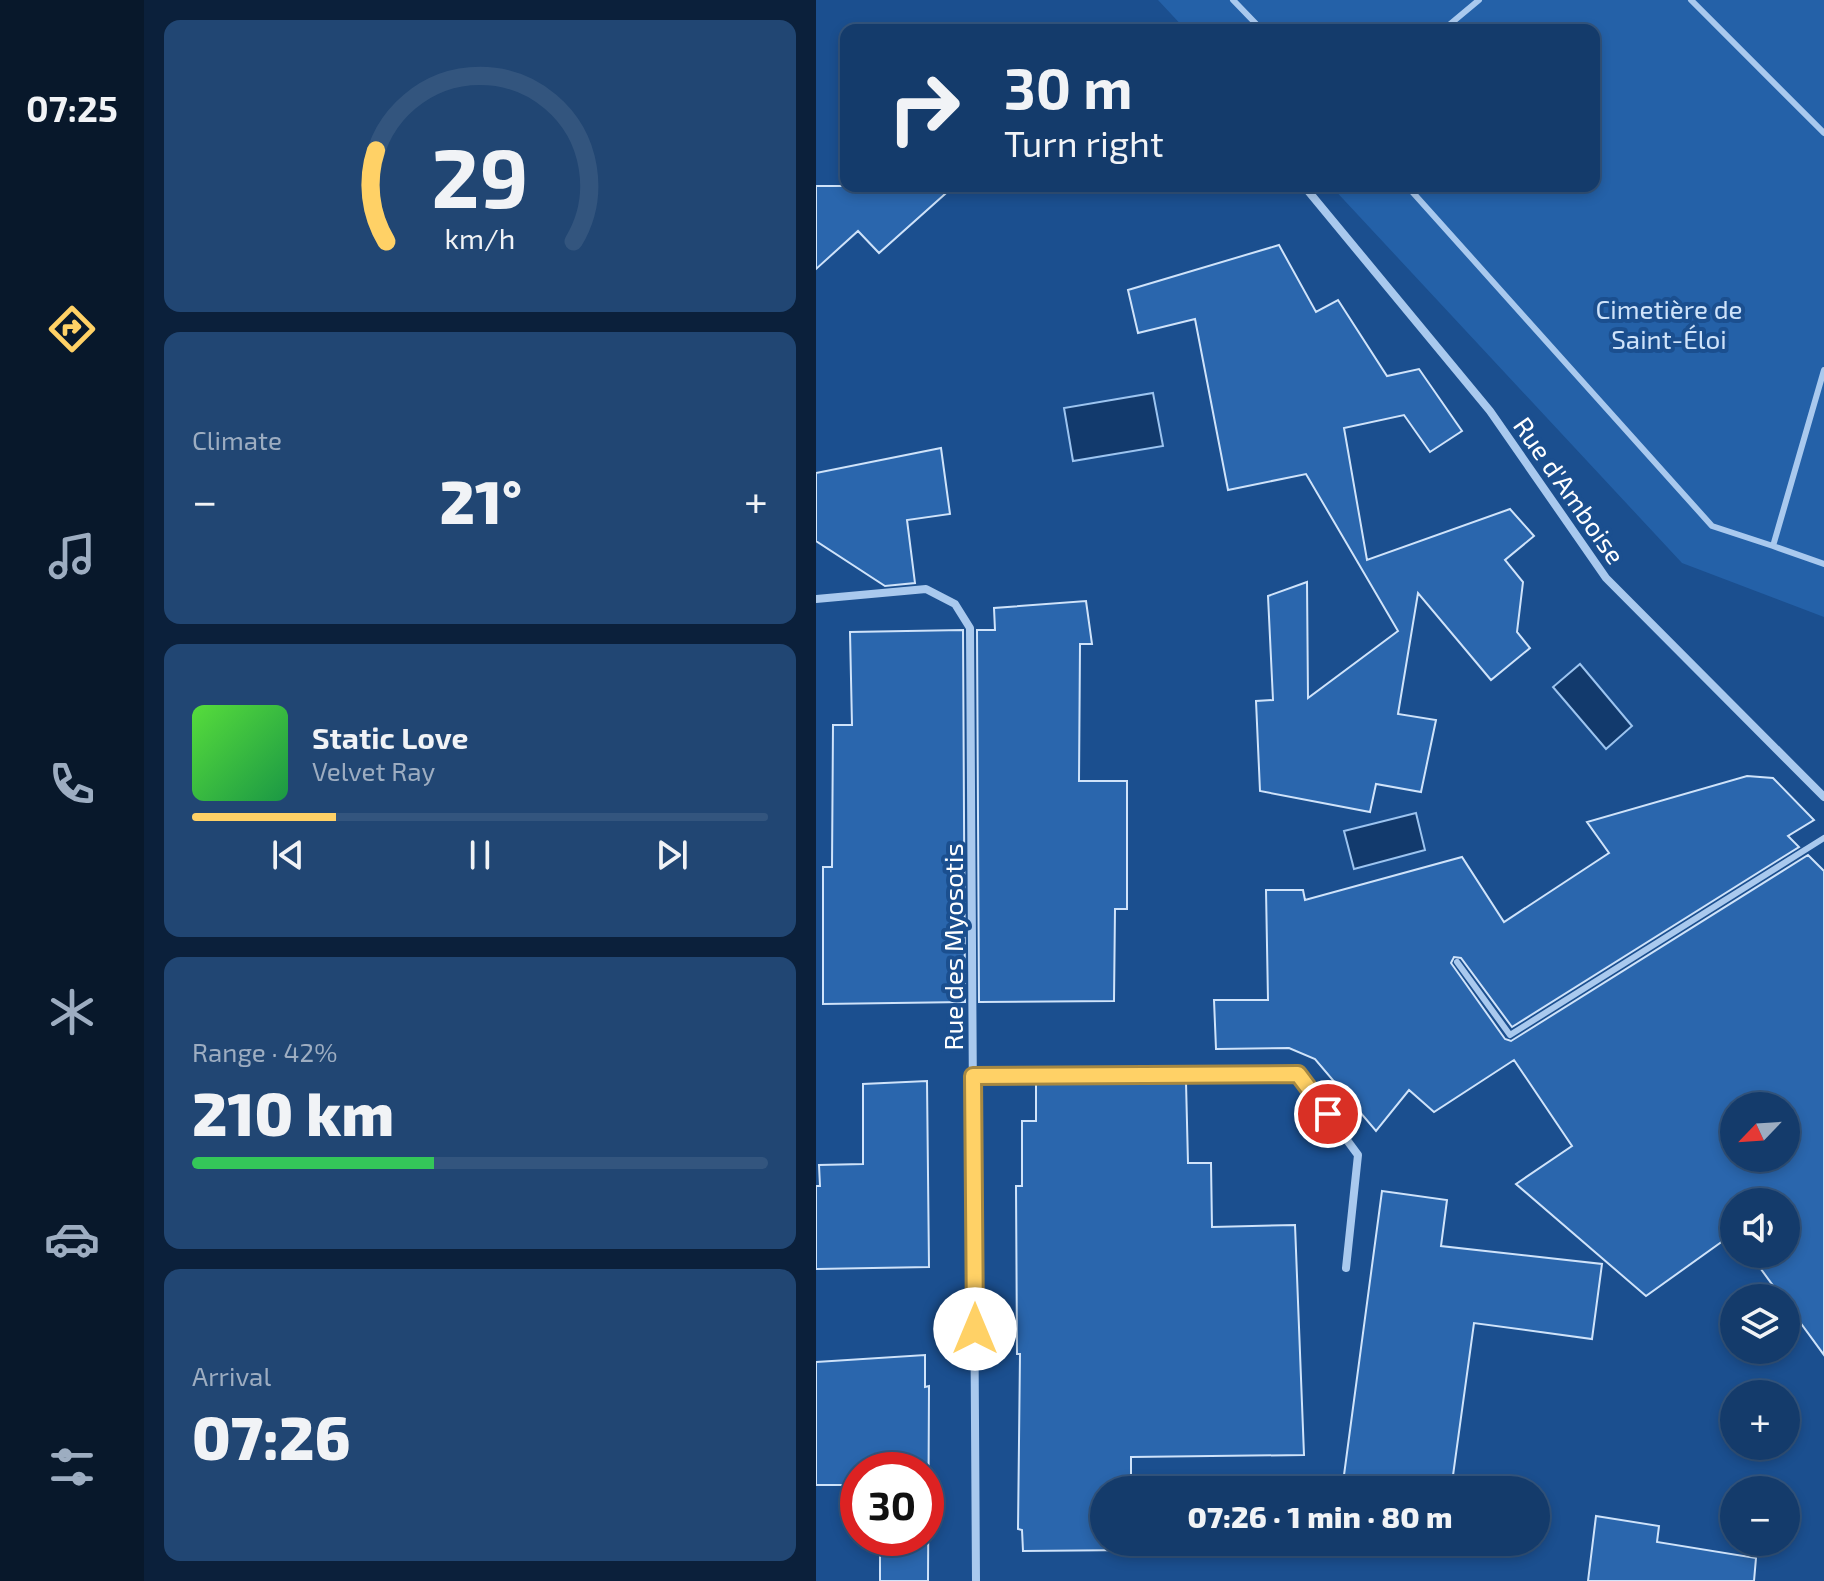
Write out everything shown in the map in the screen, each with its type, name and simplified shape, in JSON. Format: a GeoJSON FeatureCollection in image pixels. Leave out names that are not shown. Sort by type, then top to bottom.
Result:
{"type":"FeatureCollection","features":[{"type":"Feature","properties":{"kind":"street","name":"Rue d'Amboise"},"geometry":{"type":"LineString","coordinates":[[1309,192],[1490,411],[1606,578],[1824,797]]}},
{"type":"Feature","properties":{"kind":"street","name":"Rue des Myosotis"},"geometry":{"type":"LineString","coordinates":[[816,599],[926,589],[955,604],[970,628],[976,1581]]}},
{"type":"Feature","properties":{"kind":"street"},"geometry":{"type":"LineString","coordinates":[[973,1076],[1298,1074],[1358,1155],[1346,1268]]}},
{"type":"Feature","properties":{"kind":"lane"},"geometry":{"type":"LineString","coordinates":[[1233,0],[1256,24]]}},
{"type":"Feature","properties":{"kind":"lane"},"geometry":{"type":"LineString","coordinates":[[1450,24],[1479,0]]}},
{"type":"Feature","properties":{"kind":"lane"},"geometry":{"type":"LineString","coordinates":[[1691,0],[1824,133]]}},
{"type":"Feature","properties":{"kind":"lane"},"geometry":{"type":"LineString","coordinates":[[1412,192],[1712,526],[1824,564]]}},
{"type":"Feature","properties":{"kind":"lane"},"geometry":{"type":"LineString","coordinates":[[1773,546],[1824,370]]}},
{"type":"Feature","properties":{"kind":"lane"},"geometry":{"type":"LineString","coordinates":[[1814,411],[1824,409]]}},
{"type":"Feature","properties":{"kind":"lane"},"geometry":{"type":"LineString","coordinates":[[1457,962],[1510,1035],[1824,838]]}},
{"type":"Feature","properties":{"kind":"green space","name":"Cimetière de Saint-Éloi"},"geometry":{"type":"Polygon","coordinates":[[[1158,0],[1824,0],[1824,617],[1682,563],[1337,192],[1600,192],[1600,24],[1180,24],[1158,0]]]}},
{"type":"Feature","properties":{"kind":"shaded area"},"geometry":{"type":"Polygon","coordinates":[[[1153,393],[1163,446],[1073,461],[1064,408],[1153,393]]]}},
{"type":"Feature","properties":{"kind":"shaded area"},"geometry":{"type":"Polygon","coordinates":[[[1580,664],[1632,726],[1606,749],[1553,687],[1580,664]]]}},
{"type":"Feature","properties":{"kind":"shaded area"},"geometry":{"type":"Polygon","coordinates":[[[1416,813],[1425,850],[1354,869],[1344,831],[1416,813]]]}},
{"type":"Feature","properties":{"kind":"building"},"geometry":{"type":"Polygon","coordinates":[[[816,186],[840,186],[840,192],[947,192],[879,253],[858,231],[816,269],[816,186]]]}},
{"type":"Feature","properties":{"kind":"building"},"geometry":{"type":"Polygon","coordinates":[[[1279,245],[1316,312],[1338,300],[1387,376],[1419,369],[1462,431],[1430,452],[1404,415],[1344,428],[1367,560],[1510,509],[1534,536],[1505,560],[1523,582],[1517,632],[1530,648],[1491,680],[1418,593],[1398,714],[1436,720],[1421,792],[1376,784],[1370,812],[1260,791],[1256,701],[1273,700],[1268,596],[1307,582],[1308,698],[1398,631],[1306,474],[1228,490],[1195,319],[1138,333],[1128,290],[1279,245]]]}},
{"type":"Feature","properties":{"kind":"building"},"geometry":{"type":"Polygon","coordinates":[[[941,448],[950,514],[907,520],[915,583],[885,586],[816,541],[816,473],[941,448]]]}},
{"type":"Feature","properties":{"kind":"building"},"geometry":{"type":"Polygon","coordinates":[[[1086,601],[1092,644],[1080,644],[1079,781],[1127,781],[1127,909],[1115,909],[1114,1001],[979,1002],[977,630],[995,630],[994,608],[1086,601]]]}},
{"type":"Feature","properties":{"kind":"building"},"geometry":{"type":"Polygon","coordinates":[[[963,630],[965,1002],[823,1004],[823,867],[832,867],[833,725],[852,725],[850,632],[963,630]]]}},
{"type":"Feature","properties":{"kind":"building"},"geometry":{"type":"Polygon","coordinates":[[[1747,776],[1773,778],[1814,820],[1788,836],[1799,847],[1512,1027],[1461,958],[1454,957],[1451,963],[1505,1039],[1511,1041],[1808,855],[1824,871],[1824,1355],[1800,1322],[1800,1284],[1772,1284],[1760,1268],[1800,1268],[1800,1188],[1720,1188],[1720,1243],[1646,1296],[1516,1184],[1572,1146],[1514,1060],[1434,1112],[1409,1090],[1376,1131],[1315,1059],[1289,1048],[1216,1049],[1214,1000],[1268,1000],[1266,890],[1303,890],[1305,900],[1462,857],[1504,922],[1609,853],[1587,822],[1747,776]]]}},
{"type":"Feature","properties":{"kind":"building"},"geometry":{"type":"Polygon","coordinates":[[[927,1081],[929,1267],[816,1269],[819,1165],[863,1164],[863,1084],[927,1081]]]}},
{"type":"Feature","properties":{"kind":"building"},"geometry":{"type":"Polygon","coordinates":[[[1186,1082],[1188,1163],[1211,1163],[1212,1227],[1295,1225],[1304,1455],[1131,1457],[1131,1476],[1090,1476],[1090,1550],[1023,1551],[1022,1530],[1018,1529],[1020,1354],[1017,1354],[1016,1186],[1022,1186],[1022,1121],[1036,1121],[1036,1083],[1186,1082]]]}},
{"type":"Feature","properties":{"kind":"building"},"geometry":{"type":"Polygon","coordinates":[[[1382,1191],[1447,1200],[1441,1246],[1602,1264],[1592,1339],[1474,1323],[1453,1476],[1344,1476],[1382,1191]]]}},
{"type":"Feature","properties":{"kind":"building"},"geometry":{"type":"Polygon","coordinates":[[[925,1355],[925,1387],[929,1386],[929,1452],[840,1452],[840,1485],[816,1485],[816,1362],[925,1355]]]}},
{"type":"Feature","properties":{"kind":"building"},"geometry":{"type":"Polygon","coordinates":[[[1596,1516],[1659,1526],[1657,1542],[1720,1552],[1720,1556],[1756,1558],[1754,1581],[1588,1581],[1596,1516]]]}},
{"type":"Feature","properties":{"kind":"building"},"geometry":{"type":"Polygon","coordinates":[[[880,1556],[928,1556],[928,1581],[880,1581],[880,1556]]]}},
{"type":"Feature","properties":{"kind":"route"},"geometry":{"type":"LineString","coordinates":[[975,1329],[973,1076],[1298,1074],[1328,1114]]}}]}
